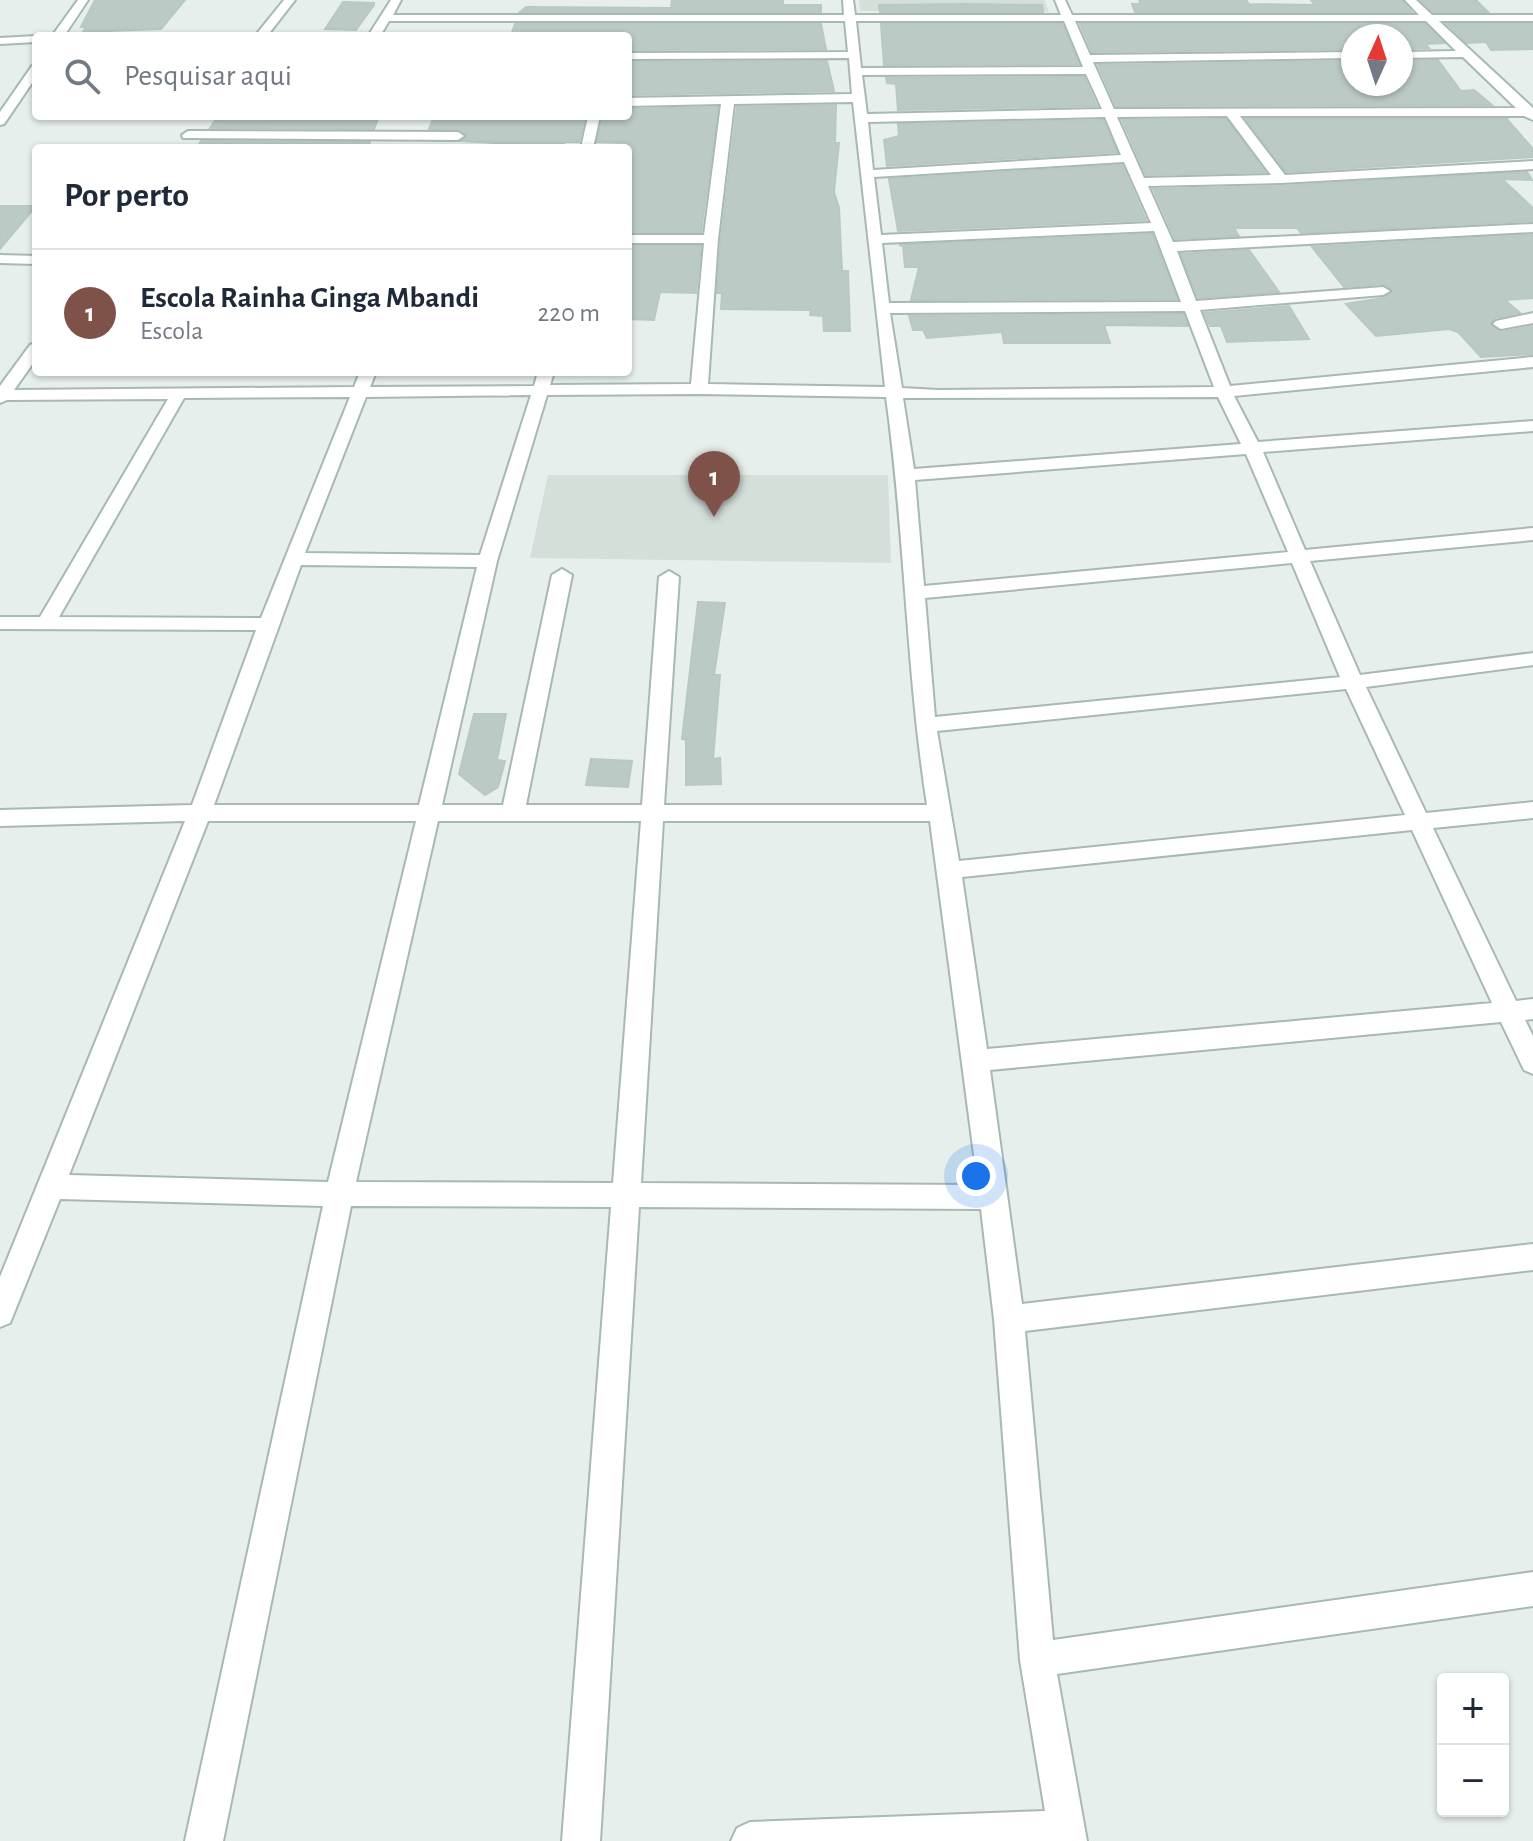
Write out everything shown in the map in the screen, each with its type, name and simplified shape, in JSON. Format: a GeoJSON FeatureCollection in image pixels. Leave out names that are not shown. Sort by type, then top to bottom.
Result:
{"type":"FeatureCollection","features":[{"type":"Feature","properties":{"kind":"street"},"geometry":{"type":"LineString","coordinates":[[61,32],[83,0]]}},
{"type":"Feature","properties":{"kind":"street"},"geometry":{"type":"LineString","coordinates":[[264,32],[290,0]]}},
{"type":"Feature","properties":{"kind":"street"},"geometry":{"type":"LineString","coordinates":[[377,32],[396,0]]}},
{"type":"Feature","properties":{"kind":"street"},"geometry":{"type":"LineString","coordinates":[[1410,0],[1531,114]]}},
{"type":"Feature","properties":{"kind":"street"},"geometry":{"type":"LineString","coordinates":[[386,18],[1063,8],[1533,18]]}},
{"type":"Feature","properties":{"kind":"street"},"geometry":{"type":"LineString","coordinates":[[1063,8],[1160,227],[1224,392],[1253,450],[1353,682],[1421,824],[1522,1010],[1533,1063]]}},
{"type":"Feature","properties":{"kind":"street"},"geometry":{"type":"LineString","coordinates":[[750,1841],[1068,1835],[1037,1660],[1009,1319],[949,870],[925,725],[906,475],[882,308],[849,9]]}},
{"type":"Feature","properties":{"kind":"street"},"geometry":{"type":"LineString","coordinates":[[0,41],[32,39]]}},
{"type":"Feature","properties":{"kind":"street"},"geometry":{"type":"LineString","coordinates":[[1413,55],[1465,54]]}},
{"type":"Feature","properties":{"kind":"street"},"geometry":{"type":"LineString","coordinates":[[632,56],[854,64],[1087,64],[1341,55]]}},
{"type":"Feature","properties":{"kind":"street"},"geometry":{"type":"LineString","coordinates":[[0,121],[32,74]]}},
{"type":"Feature","properties":{"kind":"street"},"geometry":{"type":"LineString","coordinates":[[632,102],[728,101],[861,108],[1109,113],[1531,114]]}},
{"type":"Feature","properties":{"kind":"street"},"geometry":{"type":"LineString","coordinates":[[699,389],[711,239],[728,101]]}},
{"type":"Feature","properties":{"kind":"street"},"geometry":{"type":"LineString","coordinates":[[1230,112],[1281,179]]}},
{"type":"Feature","properties":{"kind":"street"},"geometry":{"type":"LineString","coordinates":[[181,144],[198,120]]}},
{"type":"Feature","properties":{"kind":"street"},"geometry":{"type":"LineString","coordinates":[[588,144],[593,120]]}},
{"type":"Feature","properties":{"kind":"street"},"geometry":{"type":"LineString","coordinates":[[188,135],[458,137]]}},
{"type":"Feature","properties":{"kind":"street"},"geometry":{"type":"LineString","coordinates":[[866,174],[1131,158]]}},
{"type":"Feature","properties":{"kind":"street"},"geometry":{"type":"LineString","coordinates":[[1140,182],[1281,179],[1533,165]]}},
{"type":"Feature","properties":{"kind":"street"},"geometry":{"type":"LineString","coordinates":[[876,239],[1160,227]]}},
{"type":"Feature","properties":{"kind":"street"},"geometry":{"type":"LineString","coordinates":[[1168,247],[1533,228]]}},
{"type":"Feature","properties":{"kind":"street"},"geometry":{"type":"LineString","coordinates":[[632,239],[711,239]]}},
{"type":"Feature","properties":{"kind":"street"},"geometry":{"type":"LineString","coordinates":[[0,259],[32,260]]}},
{"type":"Feature","properties":{"kind":"street"},"geometry":{"type":"LineString","coordinates":[[882,308],[1191,306],[1383,291]]}},
{"type":"Feature","properties":{"kind":"street"},"geometry":{"type":"LineString","coordinates":[[1501,324],[1533,318]]}},
{"type":"Feature","properties":{"kind":"street"},"geometry":{"type":"LineString","coordinates":[[1,396],[32,353]]}},
{"type":"Feature","properties":{"kind":"street"},"geometry":{"type":"LineString","coordinates":[[1,396],[179,393],[364,382],[544,381],[699,389],[846,389],[938,395],[1224,392],[1533,362]]}},
{"type":"Feature","properties":{"kind":"street"},"geometry":{"type":"LineString","coordinates":[[204,1841],[339,1194],[488,561],[544,381]]}},
{"type":"Feature","properties":{"kind":"street"},"geometry":{"type":"LineString","coordinates":[[0,1313],[200,813],[268,624],[364,382]]}},
{"type":"Feature","properties":{"kind":"street"},"geometry":{"type":"LineString","coordinates":[[46,623],[179,393]]}},
{"type":"Feature","properties":{"kind":"street"},"geometry":{"type":"LineString","coordinates":[[906,475],[1533,426]]}},
{"type":"Feature","properties":{"kind":"street"},"geometry":{"type":"LineString","coordinates":[[915,593],[1533,534]]}},
{"type":"Feature","properties":{"kind":"street"},"geometry":{"type":"LineString","coordinates":[[293,559],[488,561]]}},
{"type":"Feature","properties":{"kind":"street"},"geometry":{"type":"LineString","coordinates":[[513,813],[562,575]]}},
{"type":"Feature","properties":{"kind":"street"},"geometry":{"type":"LineString","coordinates":[[581,1841],[669,577]]}},
{"type":"Feature","properties":{"kind":"street"},"geometry":{"type":"LineString","coordinates":[[0,623],[268,624]]}},
{"type":"Feature","properties":{"kind":"street"},"geometry":{"type":"LineString","coordinates":[[925,725],[1353,682],[1533,659]]}},
{"type":"Feature","properties":{"kind":"street"},"geometry":{"type":"LineString","coordinates":[[949,870],[1421,824],[1533,810]]}},
{"type":"Feature","properties":{"kind":"street"},"geometry":{"type":"LineString","coordinates":[[0,818],[200,813],[940,813]]}},
{"type":"Feature","properties":{"kind":"street"},"geometry":{"type":"LineString","coordinates":[[976,1061],[1522,1010]]}},
{"type":"Feature","properties":{"kind":"street"},"geometry":{"type":"LineString","coordinates":[[51,1187],[339,1194],[992,1197]]}},
{"type":"Feature","properties":{"kind":"street"},"geometry":{"type":"LineString","coordinates":[[1009,1319],[1533,1257]]}},
{"type":"Feature","properties":{"kind":"street"},"geometry":{"type":"LineString","coordinates":[[1037,1660],[1533,1589]]}},
{"type":"Feature","properties":{"kind":"shaded area"},"geometry":{"type":"Polygon","coordinates":[[[859,0],[1044,0],[1049,12],[860,11],[859,0]]]}},
{"type":"Feature","properties":{"kind":"shaded area"},"geometry":{"type":"Polygon","coordinates":[[[548,475],[888,475],[891,563],[530,558],[548,475]]]}},
{"type":"Feature","properties":{"kind":"building"},"geometry":{"type":"Polygon","coordinates":[[[95,0],[185,0],[161,29],[83,32],[86,27],[81,27],[95,0]]]}},
{"type":"Feature","properties":{"kind":"building"},"geometry":{"type":"Polygon","coordinates":[[[672,0],[783,0],[783,5],[821,5],[821,12],[520,12],[526,7],[671,8],[672,0]]]}},
{"type":"Feature","properties":{"kind":"building"},"geometry":{"type":"Polygon","coordinates":[[[1139,0],[1246,0],[1249,4],[1315,5],[1311,0],[1402,0],[1412,12],[1135,12],[1132,4],[1141,4],[1139,0]]]}},
{"type":"Feature","properties":{"kind":"building"},"geometry":{"type":"Polygon","coordinates":[[[1420,0],[1476,0],[1488,12],[1433,12],[1420,0]]]}},
{"type":"Feature","properties":{"kind":"building"},"geometry":{"type":"Polygon","coordinates":[[[343,2],[374,5],[356,30],[325,29],[343,2]]]}},
{"type":"Feature","properties":{"kind":"building"},"geometry":{"type":"Polygon","coordinates":[[[879,5],[1042,5],[1043,12],[880,12],[879,5]]]}},
{"type":"Feature","properties":{"kind":"building"},"geometry":{"type":"Polygon","coordinates":[[[515,24],[821,24],[826,49],[632,50],[632,32],[512,32],[515,24]]]}},
{"type":"Feature","properties":{"kind":"building"},"geometry":{"type":"Polygon","coordinates":[[[881,24],[1062,24],[1079,64],[884,65],[881,24]]]}},
{"type":"Feature","properties":{"kind":"building"},"geometry":{"type":"Polygon","coordinates":[[[1080,24],[1341,24],[1341,49],[1092,52],[1080,24]]]}},
{"type":"Feature","properties":{"kind":"building"},"geometry":{"type":"Polygon","coordinates":[[[1413,24],[1425,24],[1444,43],[1425,44],[1429,48],[1413,49],[1413,24]]]}},
{"type":"Feature","properties":{"kind":"building"},"geometry":{"type":"Polygon","coordinates":[[[1447,24],[1533,24],[1533,49],[1491,50],[1486,42],[1467,43],[1447,24]]]}},
{"type":"Feature","properties":{"kind":"building"},"geometry":{"type":"Polygon","coordinates":[[[1438,60],[1461,91],[1474,90],[1492,105],[1116,106],[1098,65],[1341,61],[1341,96],[1413,96],[1413,61],[1438,60]]]}},
{"type":"Feature","properties":{"kind":"building"},"geometry":{"type":"Polygon","coordinates":[[[827,61],[834,91],[632,95],[632,62],[827,61]]]}},
{"type":"Feature","properties":{"kind":"building"},"geometry":{"type":"Polygon","coordinates":[[[1084,77],[1097,106],[898,110],[896,84],[887,83],[886,78],[1084,77]]]}},
{"type":"Feature","properties":{"kind":"building"},"geometry":{"type":"Polygon","coordinates":[[[836,105],[835,143],[839,143],[834,192],[839,208],[842,271],[848,271],[850,331],[824,331],[823,316],[810,315],[811,310],[721,309],[722,293],[717,293],[721,239],[737,107],[836,105]]]}},
{"type":"Feature","properties":{"kind":"building"},"geometry":{"type":"Polygon","coordinates":[[[718,107],[701,232],[632,232],[632,144],[597,142],[602,120],[632,120],[632,109],[718,107]]]}},
{"type":"Feature","properties":{"kind":"building"},"geometry":{"type":"Polygon","coordinates":[[[1226,119],[1265,172],[1146,175],[1122,120],[1226,119]]]}},
{"type":"Feature","properties":{"kind":"building"},"geometry":{"type":"Polygon","coordinates":[[[1246,119],[1507,119],[1533,149],[1533,157],[1286,172],[1246,119]]]}},
{"type":"Feature","properties":{"kind":"building"},"geometry":{"type":"Polygon","coordinates":[[[215,120],[378,120],[374,129],[210,128],[215,120]]]}},
{"type":"Feature","properties":{"kind":"building"},"geometry":{"type":"Polygon","coordinates":[[[432,120],[584,120],[579,142],[564,144],[461,141],[467,135],[460,130],[429,129],[432,120]]]}},
{"type":"Feature","properties":{"kind":"building"},"geometry":{"type":"Polygon","coordinates":[[[1103,120],[1117,152],[887,166],[884,140],[899,136],[898,124],[1103,120]]]}},
{"type":"Feature","properties":{"kind":"building"},"geometry":{"type":"Polygon","coordinates":[[[201,141],[370,142],[369,144],[199,144],[201,141]]]}},
{"type":"Feature","properties":{"kind":"building"},"geometry":{"type":"Polygon","coordinates":[[[1122,165],[1146,220],[898,231],[889,179],[1122,165]]]}},
{"type":"Feature","properties":{"kind":"building"},"geometry":{"type":"Polygon","coordinates":[[[1527,172],[1532,180],[1502,179],[1533,208],[1533,221],[1301,233],[1297,228],[1234,228],[1239,236],[1175,239],[1153,189],[1281,186],[1527,172]]]}},
{"type":"Feature","properties":{"kind":"building"},"geometry":{"type":"Polygon","coordinates":[[[0,206],[32,206],[32,211],[0,249],[0,206]]]}},
{"type":"Feature","properties":{"kind":"building"},"geometry":{"type":"Polygon","coordinates":[[[1152,234],[1177,299],[911,300],[919,267],[905,267],[903,246],[899,245],[1152,234]]]}},
{"type":"Feature","properties":{"kind":"building"},"geometry":{"type":"Polygon","coordinates":[[[1533,235],[1533,298],[1505,300],[1520,313],[1495,318],[1490,324],[1502,332],[1533,326],[1533,354],[1481,357],[1458,332],[1449,329],[1376,336],[1346,304],[1383,298],[1393,290],[1383,284],[1344,287],[1312,247],[1533,235]]]}},
{"type":"Feature","properties":{"kind":"building"},"geometry":{"type":"Polygon","coordinates":[[[632,246],[701,246],[696,293],[660,292],[654,320],[632,319],[632,246]]]}},
{"type":"Feature","properties":{"kind":"building"},"geometry":{"type":"Polygon","coordinates":[[[1249,250],[1279,292],[1198,298],[1181,254],[1249,250]]]}},
{"type":"Feature","properties":{"kind":"building"},"geometry":{"type":"Polygon","coordinates":[[[1289,306],[1309,339],[1227,342],[1221,326],[1210,326],[1204,313],[1289,306]]]}},
{"type":"Feature","properties":{"kind":"building"},"geometry":{"type":"Polygon","coordinates":[[[1183,314],[1188,326],[1104,325],[1110,343],[1004,343],[1002,332],[927,338],[923,330],[913,330],[909,316],[1183,314]]]}},
{"type":"Feature","properties":{"kind":"building"},"geometry":{"type":"Polygon","coordinates":[[[698,602],[725,603],[714,675],[720,675],[713,759],[720,758],[721,784],[686,785],[686,740],[682,739],[698,602]]]}},
{"type":"Feature","properties":{"kind":"building"},"geometry":{"type":"Polygon","coordinates":[[[474,714],[506,714],[497,760],[505,761],[498,787],[485,795],[459,774],[474,714]]]}},
{"type":"Feature","properties":{"kind":"building"},"geometry":{"type":"Polygon","coordinates":[[[591,759],[632,761],[628,787],[586,785],[591,759]]]}},
{"type":"Feature","properties":{"kind":"place","name":"Escola Rainha Ginga Mbandi"},"geometry":{"type":"Point","coordinates":[714,517]}}]}
